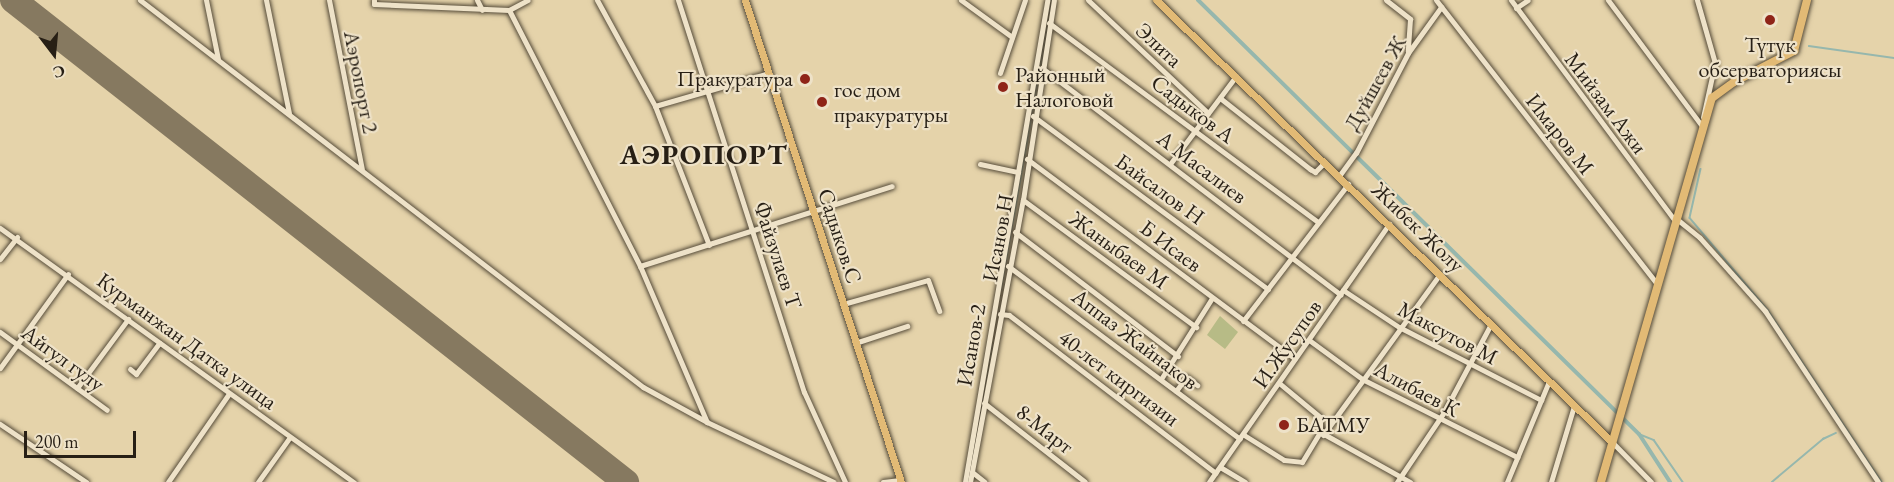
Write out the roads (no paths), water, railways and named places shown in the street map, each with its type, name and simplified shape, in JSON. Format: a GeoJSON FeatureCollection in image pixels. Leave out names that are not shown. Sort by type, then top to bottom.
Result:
{"type":"FeatureCollection","features":[{"type":"Feature","properties":{"kind":"highway"},"geometry":{"type":"LineString","coordinates":[[1601,482],[1678,222],[1702,123],[1712,98],[1734,82],[1783,60],[1794,51],[1807,0]]}},
{"type":"Feature","properties":{"kind":"main road","name":"Садыков.С"},"geometry":{"type":"LineString","coordinates":[[746,0],[901,481]]}},
{"type":"Feature","properties":{"kind":"main road","name":"Жибек Жолу"},"geometry":{"type":"LineString","coordinates":[[1156,0],[1348,184],[1612,444]]}},
{"type":"Feature","properties":{"kind":"street"},"geometry":{"type":"LineString","coordinates":[[140,0],[643,387],[707,422],[834,482]]}},
{"type":"Feature","properties":{"kind":"street"},"geometry":{"type":"LineString","coordinates":[[206,0],[218,59]]}},
{"type":"Feature","properties":{"kind":"street"},"geometry":{"type":"LineString","coordinates":[[266,0],[290,114]]}},
{"type":"Feature","properties":{"kind":"street","name":"Аэропорт 2"},"geometry":{"type":"LineString","coordinates":[[329,0],[362,170]]}},
{"type":"Feature","properties":{"kind":"street"},"geometry":{"type":"LineString","coordinates":[[477,0],[482,10]]}},
{"type":"Feature","properties":{"kind":"street"},"geometry":{"type":"LineString","coordinates":[[374,2],[409,2],[482,10],[509,10],[528,0]]}},
{"type":"Feature","properties":{"kind":"street"},"geometry":{"type":"LineString","coordinates":[[597,0],[655,106],[709,246]]}},
{"type":"Feature","properties":{"kind":"street","name":"Файзулаев Т"},"geometry":{"type":"LineString","coordinates":[[678,0],[804,392],[845,482]]}},
{"type":"Feature","properties":{"kind":"street"},"geometry":{"type":"LineString","coordinates":[[961,0],[1012,37]]}},
{"type":"Feature","properties":{"kind":"street"},"geometry":{"type":"LineString","coordinates":[[1000,73],[1026,0]]}},
{"type":"Feature","properties":{"kind":"street","name":"Исанов-2"},"geometry":{"type":"LineString","coordinates":[[965,482],[1047,0]]}},
{"type":"Feature","properties":{"kind":"street","name":"Исанов Н"},"geometry":{"type":"LineString","coordinates":[[970,482],[1008,266],[1023,200],[1033,116],[1054,0]]}},
{"type":"Feature","properties":{"kind":"street","name":"Элита"},"geometry":{"type":"LineString","coordinates":[[1088,0],[1208,113]]}},
{"type":"Feature","properties":{"kind":"street"},"geometry":{"type":"LineString","coordinates":[[1386,0],[1410,19],[1407,53]]}},
{"type":"Feature","properties":{"kind":"street","name":"Имаров М"},"geometry":{"type":"LineString","coordinates":[[1436,0],[1659,287]]}},
{"type":"Feature","properties":{"kind":"street","name":"Мийзам Ажи"},"geometry":{"type":"LineString","coordinates":[[1511,0],[1678,222],[1700,238],[1765,311],[1878,482]]}},
{"type":"Feature","properties":{"kind":"street"},"geometry":{"type":"LineString","coordinates":[[1516,8],[1528,0]]}},
{"type":"Feature","properties":{"kind":"street"},"geometry":{"type":"LineString","coordinates":[[1608,0],[1702,123]]}},
{"type":"Feature","properties":{"kind":"street"},"geometry":{"type":"LineString","coordinates":[[1697,0],[1715,63],[1702,123]]}},
{"type":"Feature","properties":{"kind":"street","name":"Дуйшеев Ж"},"geometry":{"type":"LineString","coordinates":[[1339,176],[1356,153],[1407,53],[1441,8]]}},
{"type":"Feature","properties":{"kind":"street"},"geometry":{"type":"LineString","coordinates":[[509,10],[640,266],[707,422]]}},
{"type":"Feature","properties":{"kind":"street","name":"Садыков А"},"geometry":{"type":"LineString","coordinates":[[1049,22],[1318,222]]}},
{"type":"Feature","properties":{"kind":"street","name":"А Масалиев"},"geometry":{"type":"LineString","coordinates":[[1042,68],[1342,293]]}},
{"type":"Feature","properties":{"kind":"street"},"geometry":{"type":"LineString","coordinates":[[655,106],[769,73]]}},
{"type":"Feature","properties":{"kind":"street"},"geometry":{"type":"LineString","coordinates":[[1170,164],[1236,76]]}},
{"type":"Feature","properties":{"kind":"street"},"geometry":{"type":"LineString","coordinates":[[1220,98],[1310,169],[1315,172],[1325,162]]}},
{"type":"Feature","properties":{"kind":"street","name":"Байсалов Н"},"geometry":{"type":"LineString","coordinates":[[1033,116],[1268,289]]}},
{"type":"Feature","properties":{"kind":"street","name":"Б Исаев"},"geometry":{"type":"LineString","coordinates":[[1027,159],[1295,359]]}},
{"type":"Feature","properties":{"kind":"street"},"geometry":{"type":"LineString","coordinates":[[980,164],[1018,172]]}},
{"type":"Feature","properties":{"kind":"street"},"geometry":{"type":"LineString","coordinates":[[1243,321],[1348,184]]}},
{"type":"Feature","properties":{"kind":"street"},"geometry":{"type":"LineString","coordinates":[[640,266],[709,246],[813,210],[892,186]]}},
{"type":"Feature","properties":{"kind":"street","name":"Жаныбаев М"},"geometry":{"type":"LineString","coordinates":[[1023,200],[1196,327]]}},
{"type":"Feature","properties":{"kind":"street","name":"И.Жусупов"},"geometry":{"type":"LineString","coordinates":[[1209,482],[1389,224]]}},
{"type":"Feature","properties":{"kind":"street","name":"Курманжан Датка улица"},"geometry":{"type":"LineString","coordinates":[[0,228],[68,274],[228,395],[354,482]]}},
{"type":"Feature","properties":{"kind":"street","name":"Аппаз Жайнаков"},"geometry":{"type":"LineString","coordinates":[[1015,232],[1178,356]]}},
{"type":"Feature","properties":{"kind":"street"},"geometry":{"type":"LineString","coordinates":[[0,259],[16,237]]}},
{"type":"Feature","properties":{"kind":"street","name":"Аппаз Жайнаков"},"geometry":{"type":"LineString","coordinates":[[1008,266],[1176,391],[1242,437],[1284,460],[1302,462],[1322,434]]}},
{"type":"Feature","properties":{"kind":"street"},"geometry":{"type":"LineString","coordinates":[[0,368],[68,274]]}},
{"type":"Feature","properties":{"kind":"street"},"geometry":{"type":"LineString","coordinates":[[1322,434],[1440,274]]}},
{"type":"Feature","properties":{"kind":"street"},"geometry":{"type":"LineString","coordinates":[[843,304],[928,280],[939,311]]}},
{"type":"Feature","properties":{"kind":"street","name":"Максутов М"},"geometry":{"type":"LineString","coordinates":[[1342,293],[1399,327],[1541,400]]}},
{"type":"Feature","properties":{"kind":"street"},"geometry":{"type":"LineString","coordinates":[[1161,379],[1178,356],[1212,298]]}},
{"type":"Feature","properties":{"kind":"street","name":"40-лет киргизии"},"geometry":{"type":"LineString","coordinates":[[1000,314],[1010,315],[1216,473]]}},
{"type":"Feature","properties":{"kind":"street"},"geometry":{"type":"LineString","coordinates":[[77,388],[128,320]]}},
{"type":"Feature","properties":{"kind":"street"},"geometry":{"type":"LineString","coordinates":[[1398,479],[1437,419],[1491,324]]}},
{"type":"Feature","properties":{"kind":"street"},"geometry":{"type":"LineString","coordinates":[[855,343],[907,326]]}},
{"type":"Feature","properties":{"kind":"street","name":"Айгул гулу"},"geometry":{"type":"LineString","coordinates":[[0,332],[107,410]]}},
{"type":"Feature","properties":{"kind":"street","name":"Алибаев К"},"geometry":{"type":"LineString","coordinates":[[1309,340],[1362,379],[1437,419],[1517,457]]}},
{"type":"Feature","properties":{"kind":"street"},"geometry":{"type":"LineString","coordinates":[[130,369],[136,374],[159,343]]}},
{"type":"Feature","properties":{"kind":"street"},"geometry":{"type":"LineString","coordinates":[[1176,391],[1186,377],[1197,385]]}},
{"type":"Feature","properties":{"kind":"street"},"geometry":{"type":"LineString","coordinates":[[1507,482],[1549,381]]}},
{"type":"Feature","properties":{"kind":"street"},"geometry":{"type":"LineString","coordinates":[[1279,383],[1320,417],[1322,434]]}},
{"type":"Feature","properties":{"kind":"street"},"geometry":{"type":"LineString","coordinates":[[168,482],[228,395]]}},
{"type":"Feature","properties":{"kind":"street","name":"8-Март"},"geometry":{"type":"LineString","coordinates":[[984,403],[1085,482]]}},
{"type":"Feature","properties":{"kind":"street"},"geometry":{"type":"LineString","coordinates":[[1551,482],[1574,406]]}},
{"type":"Feature","properties":{"kind":"street"},"geometry":{"type":"LineString","coordinates":[[0,424],[86,482]]}},
{"type":"Feature","properties":{"kind":"street"},"geometry":{"type":"LineString","coordinates":[[1322,434],[1398,479],[1410,482]]}},
{"type":"Feature","properties":{"kind":"street"},"geometry":{"type":"LineString","coordinates":[[258,482],[290,438]]}},
{"type":"Feature","properties":{"kind":"street","name":"Жибек Жолу"},"geometry":{"type":"LineString","coordinates":[[1612,444],[1651,482]]}},
{"type":"Feature","properties":{"kind":"street"},"geometry":{"type":"LineString","coordinates":[[1220,467],[1245,482]]}},
{"type":"Feature","properties":{"kind":"street"},"geometry":{"type":"LineString","coordinates":[[972,472],[985,482]]}},
{"type":"Feature","properties":{"kind":"street"},"geometry":{"type":"LineString","coordinates":[[883,482],[901,481]]}},
{"type":"Feature","properties":{"kind":"waterway"},"geometry":{"type":"LineString","coordinates":[[1000,289],[1051,0]]}},
{"type":"Feature","properties":{"kind":"waterway"},"geometry":{"type":"LineString","coordinates":[[1198,0],[1353,153]]}},
{"type":"Feature","properties":{"kind":"waterway"},"geometry":{"type":"LineString","coordinates":[[1809,46],[1894,58]]}},
{"type":"Feature","properties":{"kind":"waterway"},"geometry":{"type":"LineString","coordinates":[[1357,157],[1639,434],[1670,482]]}},
{"type":"Feature","properties":{"kind":"waterway"},"geometry":{"type":"LineString","coordinates":[[1701,169],[1690,218],[1768,310],[1882,482]]}},
{"type":"Feature","properties":{"kind":"waterway"},"geometry":{"type":"LineString","coordinates":[[984,383],[991,346]]}},
{"type":"Feature","properties":{"kind":"waterway"},"geometry":{"type":"LineString","coordinates":[[1772,482],[1823,439],[1836,433]]}},
{"type":"Feature","properties":{"kind":"waterway"},"geometry":{"type":"LineString","coordinates":[[1639,434],[1654,440],[1683,482]]}},
{"type":"Feature","properties":{"kind":"place","name":"Түтүк обсерваториясы"},"geometry":{"type":"Point","coordinates":[1770,20]}},
{"type":"Feature","properties":{"kind":"place","name":"Пракуратура"},"geometry":{"type":"Point","coordinates":[805,79]}},
{"type":"Feature","properties":{"kind":"place","name":"Районный Налоговой"},"geometry":{"type":"Point","coordinates":[1003,87]}},
{"type":"Feature","properties":{"kind":"place","name":"гос дом пракуратуры"},"geometry":{"type":"Point","coordinates":[822,102]}},
{"type":"Feature","properties":{"kind":"place","name":"БАТМУ"},"geometry":{"type":"Point","coordinates":[1284,425]}},
{"type":"Feature","properties":{"kind":"district","name":"АЭРОПОРТ"},"geometry":{"type":"Point","coordinates":[704,154]}}]}
